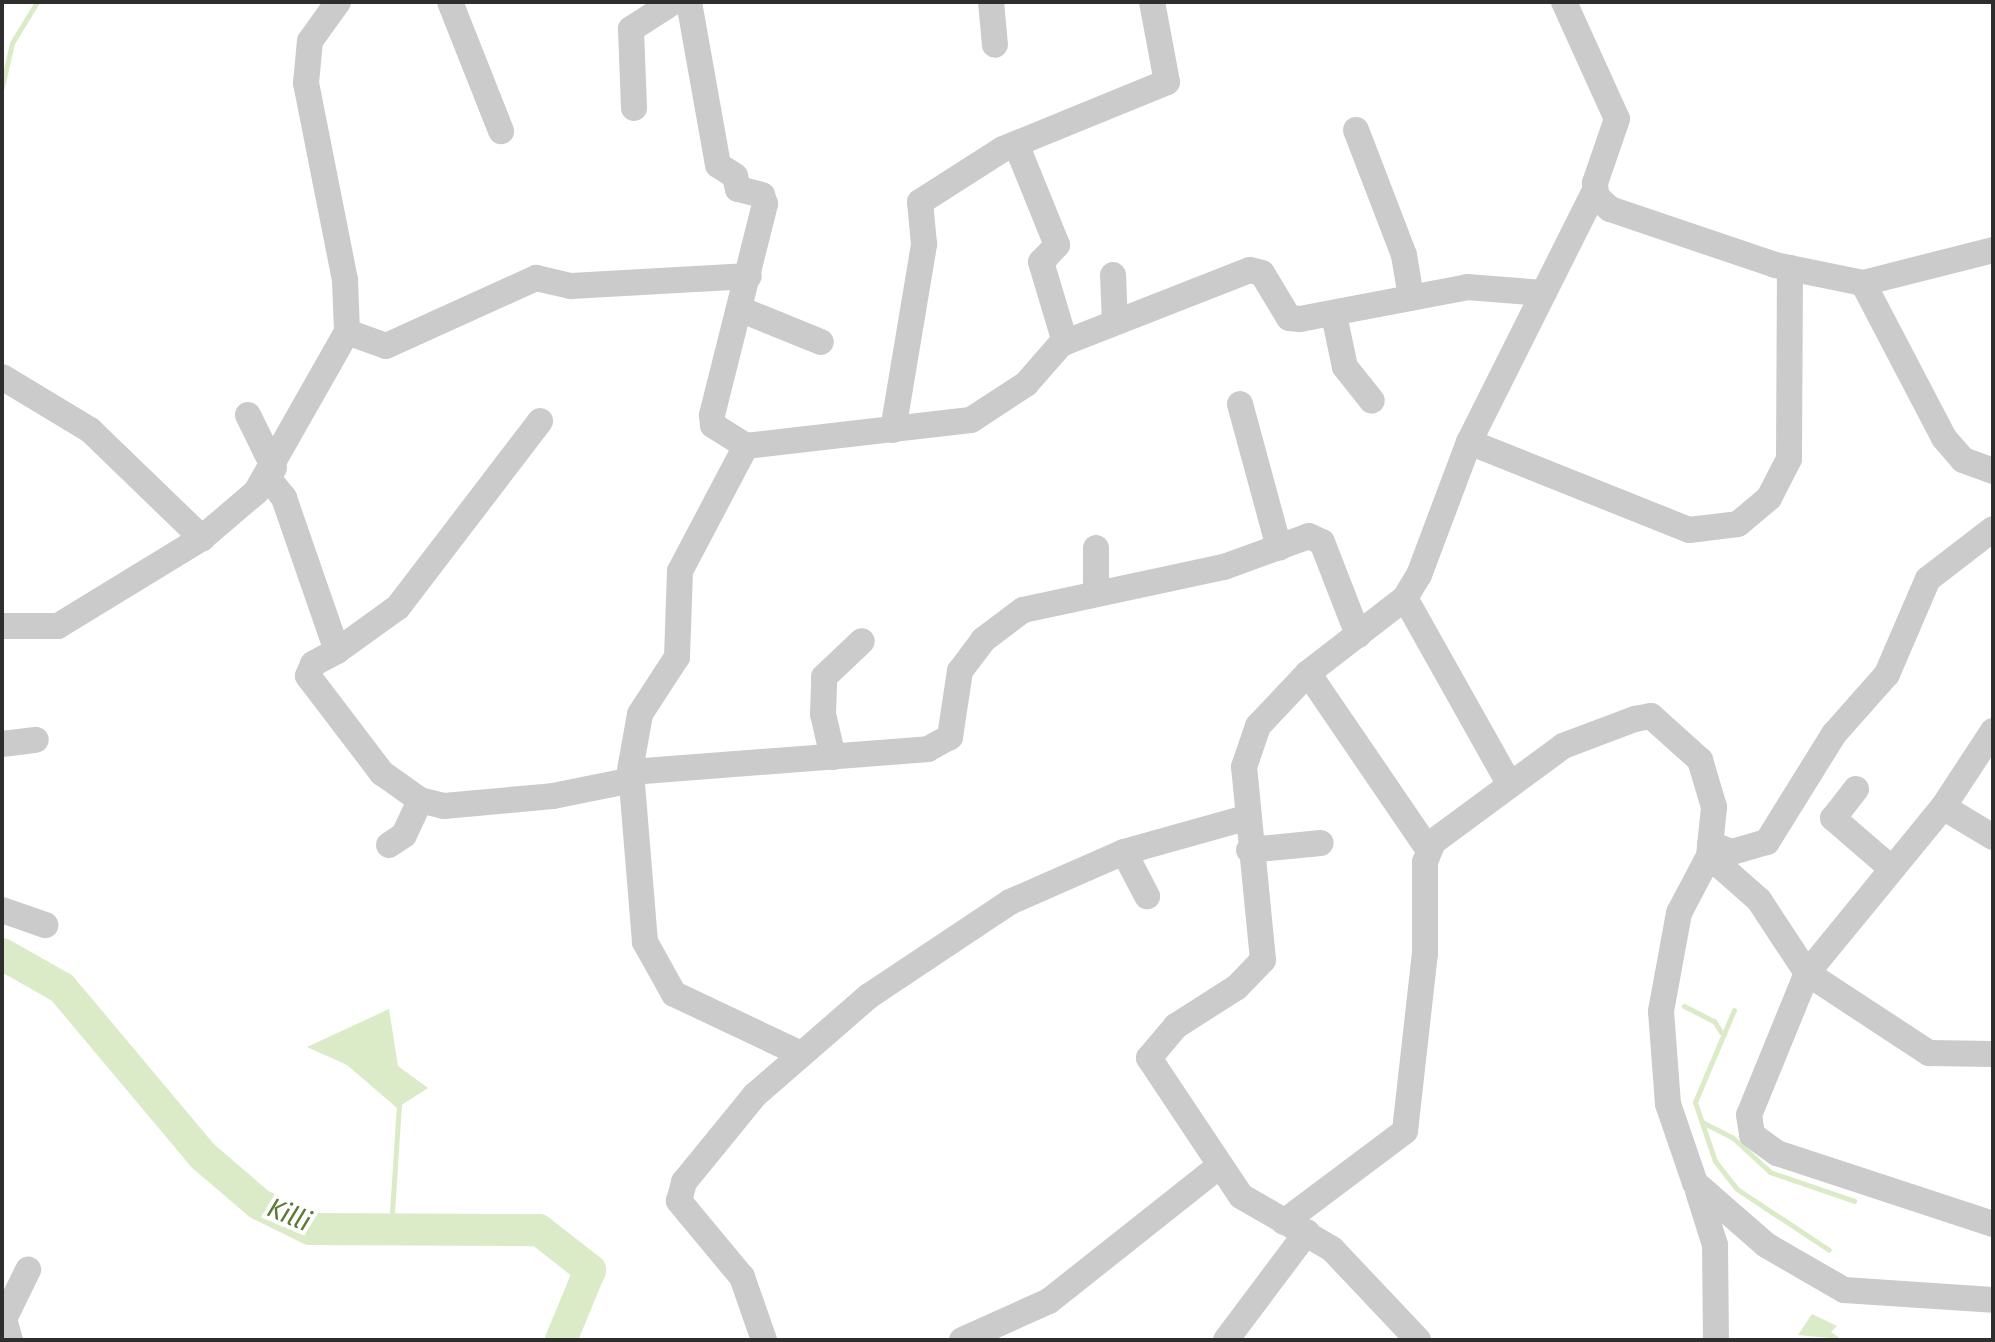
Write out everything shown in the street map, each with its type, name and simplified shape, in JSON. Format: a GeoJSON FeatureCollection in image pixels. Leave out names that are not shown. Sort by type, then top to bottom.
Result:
{"type":"FeatureCollection","features":[{"type":"Feature","properties":{"kind":"street"},"geometry":{"type":"LineString","coordinates":[[450,2],[501,131]]}},
{"type":"Feature","properties":{"kind":"street"},"geometry":{"type":"LineString","coordinates":[[634,108],[631,29],[673,2]]}},
{"type":"Feature","properties":{"kind":"street"},"geometry":{"type":"LineString","coordinates":[[689,2],[718,165],[735,176],[740,191],[765,201],[742,310],[712,422],[746,446],[953,425],[981,415],[1026,384],[1065,342],[1250,270],[1262,273],[1289,318],[1334,315],[1411,297],[1504,285],[1544,293]]}},
{"type":"Feature","properties":{"kind":"street"},"geometry":{"type":"LineString","coordinates":[[991,2],[995,45]]}},
{"type":"Feature","properties":{"kind":"street"},"geometry":{"type":"LineString","coordinates":[[893,430],[924,244],[920,202],[950,178],[1016,144],[1167,82],[1152,2]]}},
{"type":"Feature","properties":{"kind":"street"},"geometry":{"type":"LineString","coordinates":[[1418,1340],[1351,1266],[1296,1227],[1241,1196],[1218,1167],[1149,1058],[1153,1048],[1237,987],[1263,960],[1249,850],[1244,767],[1258,726],[1308,673],[1405,598],[1469,442],[1595,190],[1617,119],[1564,2]]}},
{"type":"Feature","properties":{"kind":"street"},"geometry":{"type":"LineString","coordinates":[[2,626],[58,626],[202,538],[271,473],[347,332],[345,280],[306,83],[310,41],[337,3]]}},
{"type":"Feature","properties":{"kind":"street"},"geometry":{"type":"LineString","coordinates":[[1356,130],[1404,255],[1411,297]]}},
{"type":"Feature","properties":{"kind":"street"},"geometry":{"type":"LineString","coordinates":[[1016,144],[1057,245],[1041,262],[1065,342]]}},
{"type":"Feature","properties":{"kind":"street"},"geometry":{"type":"LineString","coordinates":[[1595,190],[1610,209],[1790,268],[1863,283],[1993,250]]}},
{"type":"Feature","properties":{"kind":"street"},"geometry":{"type":"LineString","coordinates":[[1469,442],[1689,530],[1738,524],[1769,498],[1789,459],[1790,268]]}},
{"type":"Feature","properties":{"kind":"street"},"geometry":{"type":"LineString","coordinates":[[1113,275],[1115,322]]}},
{"type":"Feature","properties":{"kind":"street"},"geometry":{"type":"LineString","coordinates":[[347,332],[386,346],[536,278],[571,286],[749,276]]}},
{"type":"Feature","properties":{"kind":"street"},"geometry":{"type":"LineString","coordinates":[[1863,283],[1944,438],[1963,460],[1993,471]]}},
{"type":"Feature","properties":{"kind":"street"},"geometry":{"type":"LineString","coordinates":[[742,310],[821,342]]}},
{"type":"Feature","properties":{"kind":"street"},"geometry":{"type":"LineString","coordinates":[[1334,315],[1345,367],[1372,401]]}},
{"type":"Feature","properties":{"kind":"street"},"geometry":{"type":"LineString","coordinates":[[2,377],[90,430],[202,538]]}},
{"type":"Feature","properties":{"kind":"street"},"geometry":{"type":"LineString","coordinates":[[1240,404],[1279,548]]}},
{"type":"Feature","properties":{"kind":"street"},"geometry":{"type":"LineString","coordinates":[[248,415],[284,498],[337,651]]}},
{"type":"Feature","properties":{"kind":"street"},"geometry":{"type":"LineString","coordinates":[[540,421],[398,607],[337,651],[313,664],[308,676],[382,773],[420,800],[469,807],[618,786],[631,772],[928,749],[950,737],[960,671],[983,640],[1023,610],[1224,567],[1309,536],[1320,539],[1358,635]]}},
{"type":"Feature","properties":{"kind":"street"},"geometry":{"type":"LineString","coordinates":[[746,446],[680,571],[677,657],[640,714],[631,772],[645,942],[674,994],[799,1053]]}},
{"type":"Feature","properties":{"kind":"street"},"geometry":{"type":"LineString","coordinates":[[1710,850],[1732,852],[1767,842],[1834,734],[1887,674],[1928,579],[1993,529]]}},
{"type":"Feature","properties":{"kind":"street"},"geometry":{"type":"LineString","coordinates":[[1096,548],[1096,594]]}},
{"type":"Feature","properties":{"kind":"street"},"geometry":{"type":"LineString","coordinates":[[1405,598],[1509,783]]}},
{"type":"Feature","properties":{"kind":"street"},"geometry":{"type":"LineString","coordinates":[[833,757],[823,714],[824,677],[862,641]]}},
{"type":"Feature","properties":{"kind":"street"},"geometry":{"type":"LineString","coordinates":[[1226,1340],[1296,1227],[1405,1131],[1425,954],[1428,849],[1308,673]]}},
{"type":"Feature","properties":{"kind":"street"},"geometry":{"type":"LineString","coordinates":[[1428,849],[1457,818],[1509,783],[1527,778],[1589,733],[1651,716],[1700,760],[1714,807],[1710,850],[1679,913],[1661,1011],[1668,1104],[1715,1245],[1716,1340]]}},
{"type":"Feature","properties":{"kind":"street"},"geometry":{"type":"LineString","coordinates":[[1993,731],[1943,807],[1807,973],[1755,1090],[1752,1135],[1777,1153],[1993,1224]]}},
{"type":"Feature","properties":{"kind":"street"},"geometry":{"type":"LineString","coordinates":[[2,744],[36,740]]}},
{"type":"Feature","properties":{"kind":"street"},"geometry":{"type":"LineString","coordinates":[[1856,789],[1833,818],[1892,869]]}},
{"type":"Feature","properties":{"kind":"street"},"geometry":{"type":"LineString","coordinates":[[389,845],[404,835],[420,800]]}},
{"type":"Feature","properties":{"kind":"street"},"geometry":{"type":"LineString","coordinates":[[1943,807],[1993,837]]}},
{"type":"Feature","properties":{"kind":"street"},"geometry":{"type":"LineString","coordinates":[[764,1340],[742,1277],[679,1201],[684,1182],[755,1095],[799,1053],[869,996],[1010,902],[1124,852],[1246,818]]}},
{"type":"Feature","properties":{"kind":"street"},"geometry":{"type":"LineString","coordinates":[[1249,850],[1321,843]]}},
{"type":"Feature","properties":{"kind":"street"},"geometry":{"type":"LineString","coordinates":[[1710,850],[1759,900],[1807,973],[1929,1053],[1993,1054]]}},
{"type":"Feature","properties":{"kind":"street"},"geometry":{"type":"LineString","coordinates":[[1124,852],[1147,896]]}},
{"type":"Feature","properties":{"kind":"street"},"geometry":{"type":"LineString","coordinates":[[2,910],[45,925]]}},
{"type":"Feature","properties":{"kind":"street"},"geometry":{"type":"LineString","coordinates":[[962,1340],[1049,1301],[1218,1167]]}},
{"type":"Feature","properties":{"kind":"street"},"geometry":{"type":"LineString","coordinates":[[1695,1183],[1766,1245],[1844,1290],[1993,1300]]}},
{"type":"Feature","properties":{"kind":"street"},"geometry":{"type":"LineString","coordinates":[[10,1340],[4,1319],[28,1270]]}},
{"type":"Feature","properties":{"kind":"shaded area"},"geometry":{"type":"Polygon","coordinates":[[[389,1009],[398,1066],[428,1088],[397,1108],[347,1065],[307,1047],[389,1009]]]}},
{"type":"Feature","properties":{"kind":"shaded area"},"geometry":{"type":"Polygon","coordinates":[[[1812,1314],[1837,1326],[1831,1332],[1841,1339],[1798,1335],[1812,1314]]]}},
{"type":"Feature","properties":{"kind":"waterway"},"geometry":{"type":"LineString","coordinates":[[2,87],[12,43],[37,2]]}},
{"type":"Feature","properties":{"kind":"waterway","name":"Killi"},"geometry":{"type":"LineString","coordinates":[[2,954],[62,988],[203,1156],[259,1204],[310,1229],[539,1230],[590,1270],[561,1340]]}},
{"type":"Feature","properties":{"kind":"waterway"},"geometry":{"type":"LineString","coordinates":[[1684,1006],[1714,1021],[1721,1032]]}},
{"type":"Feature","properties":{"kind":"waterway"},"geometry":{"type":"LineString","coordinates":[[1734,1010],[1695,1102],[1715,1161],[1737,1189],[1829,1250]]}},
{"type":"Feature","properties":{"kind":"waterway"},"geometry":{"type":"LineString","coordinates":[[391,1228],[399,1103]]}},
{"type":"Feature","properties":{"kind":"waterway"},"geometry":{"type":"LineString","coordinates":[[1702,1122],[1732,1137],[1770,1172],[1854,1201]]}}]}
